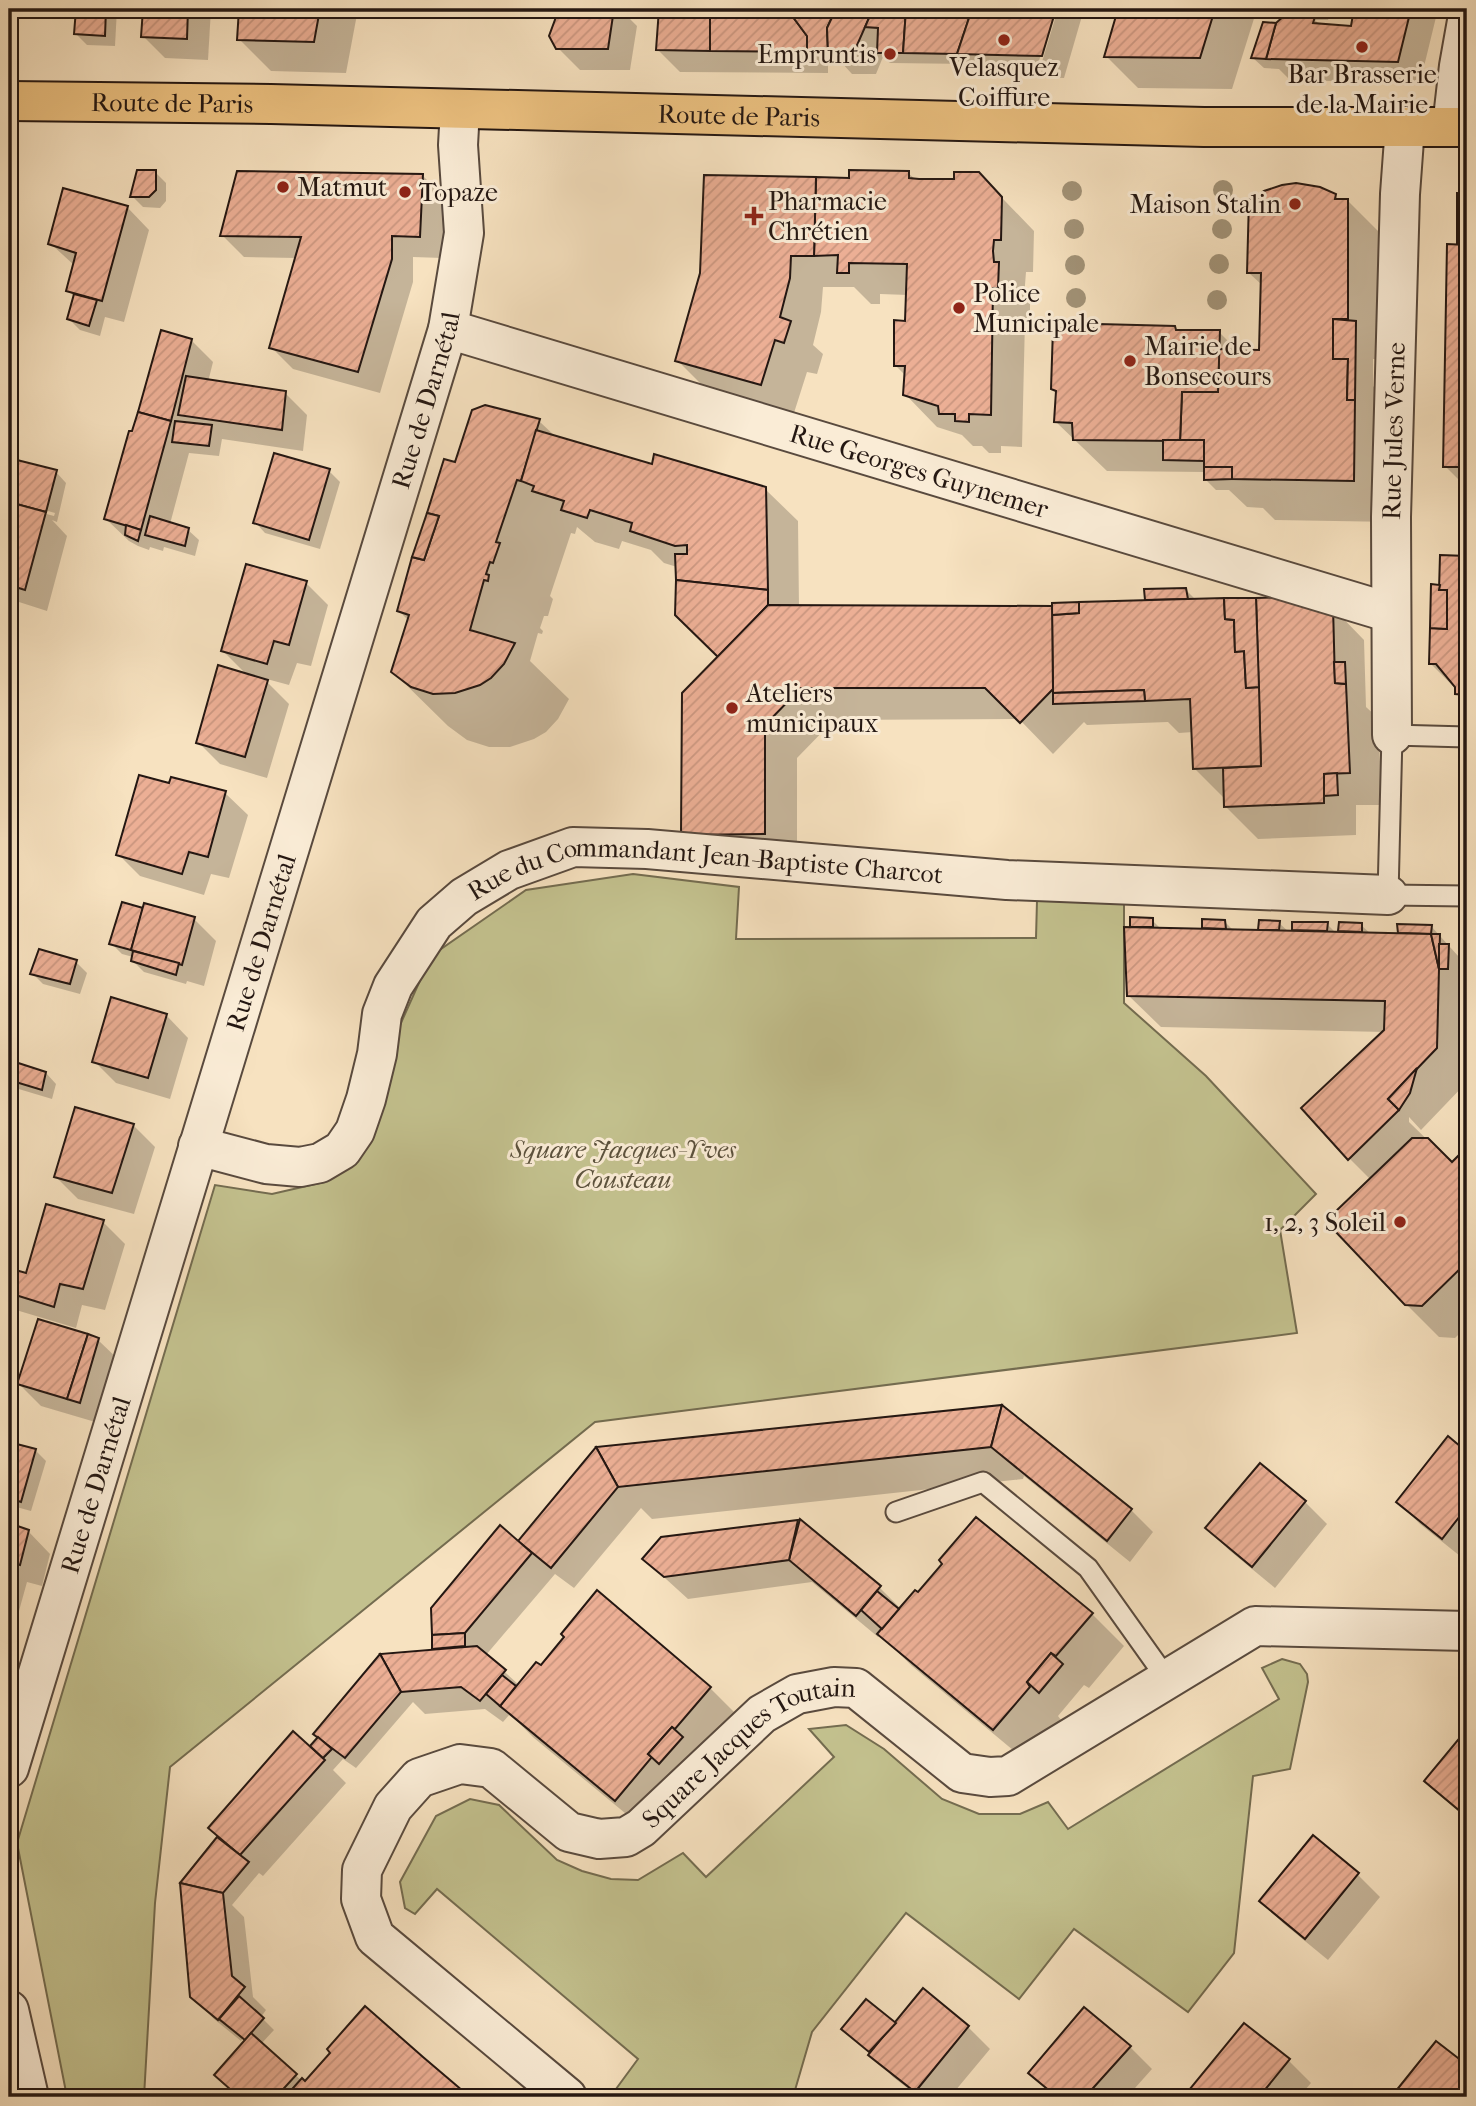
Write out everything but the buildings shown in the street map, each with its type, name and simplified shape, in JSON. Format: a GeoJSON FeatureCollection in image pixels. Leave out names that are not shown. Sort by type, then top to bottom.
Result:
{"type":"FeatureCollection","features":[{"type":"Feature","properties":{"kind":"main road","name":"Route de Paris"},"geometry":{"type":"LineString","coordinates":[[9,101],[460,108],[1204,127],[1460,127]]}},
{"type":"Feature","properties":{"kind":"street"},"geometry":{"type":"LineString","coordinates":[[1460,127],[1467,21]]}},
{"type":"Feature","properties":{"kind":"street","name":"Rue de Darnétal"},"geometry":{"type":"LineString","coordinates":[[9,1768],[448,329],[464,233],[458,145],[460,108]]}},
{"type":"Feature","properties":{"kind":"street","name":"Rue Jules Verne"},"geometry":{"type":"LineString","coordinates":[[1392,735],[1392,463],[1400,194],[1405,125]]}},
{"type":"Feature","properties":{"kind":"street","name":"Rue Georges Guynemer"},"geometry":{"type":"LineString","coordinates":[[448,329],[1391,613]]}},
{"type":"Feature","properties":{"kind":"street","name":"Rue du Commandant Jean-Baptiste Charcot"},"geometry":{"type":"LineString","coordinates":[[198,1146],[266,1164],[300,1167],[320,1163],[341,1150],[355,1130],[366,1099],[377,1054],[382,1014],[393,986],[434,923],[464,897],[509,870],[573,847],[648,849],[1007,880],[1388,895]]}},
{"type":"Feature","properties":{"kind":"street","name":"Square Jacques Toutain"},"geometry":{"type":"LineString","coordinates":[[567,2097],[375,1937],[361,1899],[362,1870],[393,1807],[419,1778],[460,1764],[491,1768],[569,1832],[599,1839],[626,1836],[641,1828],[762,1714],[797,1694],[834,1687],[856,1688],[962,1773],[990,1777],[1008,1776],[1255,1626],[1467,1631]]}},
{"type":"Feature","properties":{"kind":"street"},"geometry":{"type":"LineString","coordinates":[[9,2010],[29,2097]]}},
{"type":"Feature","properties":{"kind":"lane"},"geometry":{"type":"LineString","coordinates":[[1467,737],[1392,735],[1388,895],[1467,896]]}},
{"type":"Feature","properties":{"kind":"lane"},"geometry":{"type":"LineString","coordinates":[[896,1512],[983,1482],[1088,1568],[1167,1679]]}},
{"type":"Feature","properties":{"kind":"green space","name":"Square Jacques-Yves Cousteau"},"geometry":{"type":"Polygon","coordinates":[[[633,874],[739,887],[736,939],[1036,938],[1037,901],[1124,901],[1124,1003],[1206,1076],[1316,1194],[1280,1230],[1297,1333],[595,1422],[170,1767],[155,1903],[144,2097],[67,2097],[17,1843],[215,1185],[272,1194],[324,1182],[369,1138],[396,1034],[431,956],[526,890],[633,874]]]}},
{"type":"Feature","properties":{"kind":"green space"},"geometry":{"type":"Polygon","coordinates":[[[1282,1659],[1300,1664],[1307,1674],[1308,1682],[1290,1769],[1253,1776],[1234,1953],[1188,2012],[1074,1929],[1019,1999],[906,1913],[812,2032],[793,2097],[626,2097],[616,2089],[638,2059],[437,1889],[415,1914],[405,1908],[400,1882],[436,1816],[470,1799],[499,1805],[557,1860],[582,1871],[611,1879],[638,1880],[683,1853],[706,1877],[834,1757],[809,1729],[846,1725],[884,1749],[942,1799],[979,1814],[1020,1814],[1048,1802],[1068,1829],[1279,1699],[1262,1668],[1282,1659]]]}},
{"type":"Feature","properties":{"kind":"place","name":"Velasquez Coiffure"},"geometry":{"type":"Point","coordinates":[1004,40]}},
{"type":"Feature","properties":{"kind":"place","name":"Bar Brasserie de la Mairie"},"geometry":{"type":"Point","coordinates":[1362,47]}},
{"type":"Feature","properties":{"kind":"place","name":"Empruntis"},"geometry":{"type":"Point","coordinates":[890,54]}},
{"type":"Feature","properties":{"kind":"place","name":"Matmut"},"geometry":{"type":"Point","coordinates":[283,187]}},
{"type":"Feature","properties":{"kind":"place","name":"Topaze"},"geometry":{"type":"Point","coordinates":[405,192]}},
{"type":"Feature","properties":{"kind":"place","name":"Maison Stalin"},"geometry":{"type":"Point","coordinates":[1295,204]}},
{"type":"Feature","properties":{"kind":"place","name":"Pharmacie Chrétien"},"geometry":{"type":"Point","coordinates":[754,216]}},
{"type":"Feature","properties":{"kind":"place","name":"Police Municipale"},"geometry":{"type":"Point","coordinates":[959,308]}},
{"type":"Feature","properties":{"kind":"place","name":"Mairie de Bonsecours"},"geometry":{"type":"Point","coordinates":[1130,361]}},
{"type":"Feature","properties":{"kind":"place","name":"Ateliers municipaux"},"geometry":{"type":"Point","coordinates":[732,708]}},
{"type":"Feature","properties":{"kind":"place","name":"1, 2, 3 Soleil"},"geometry":{"type":"Point","coordinates":[1400,1222]}}]}
